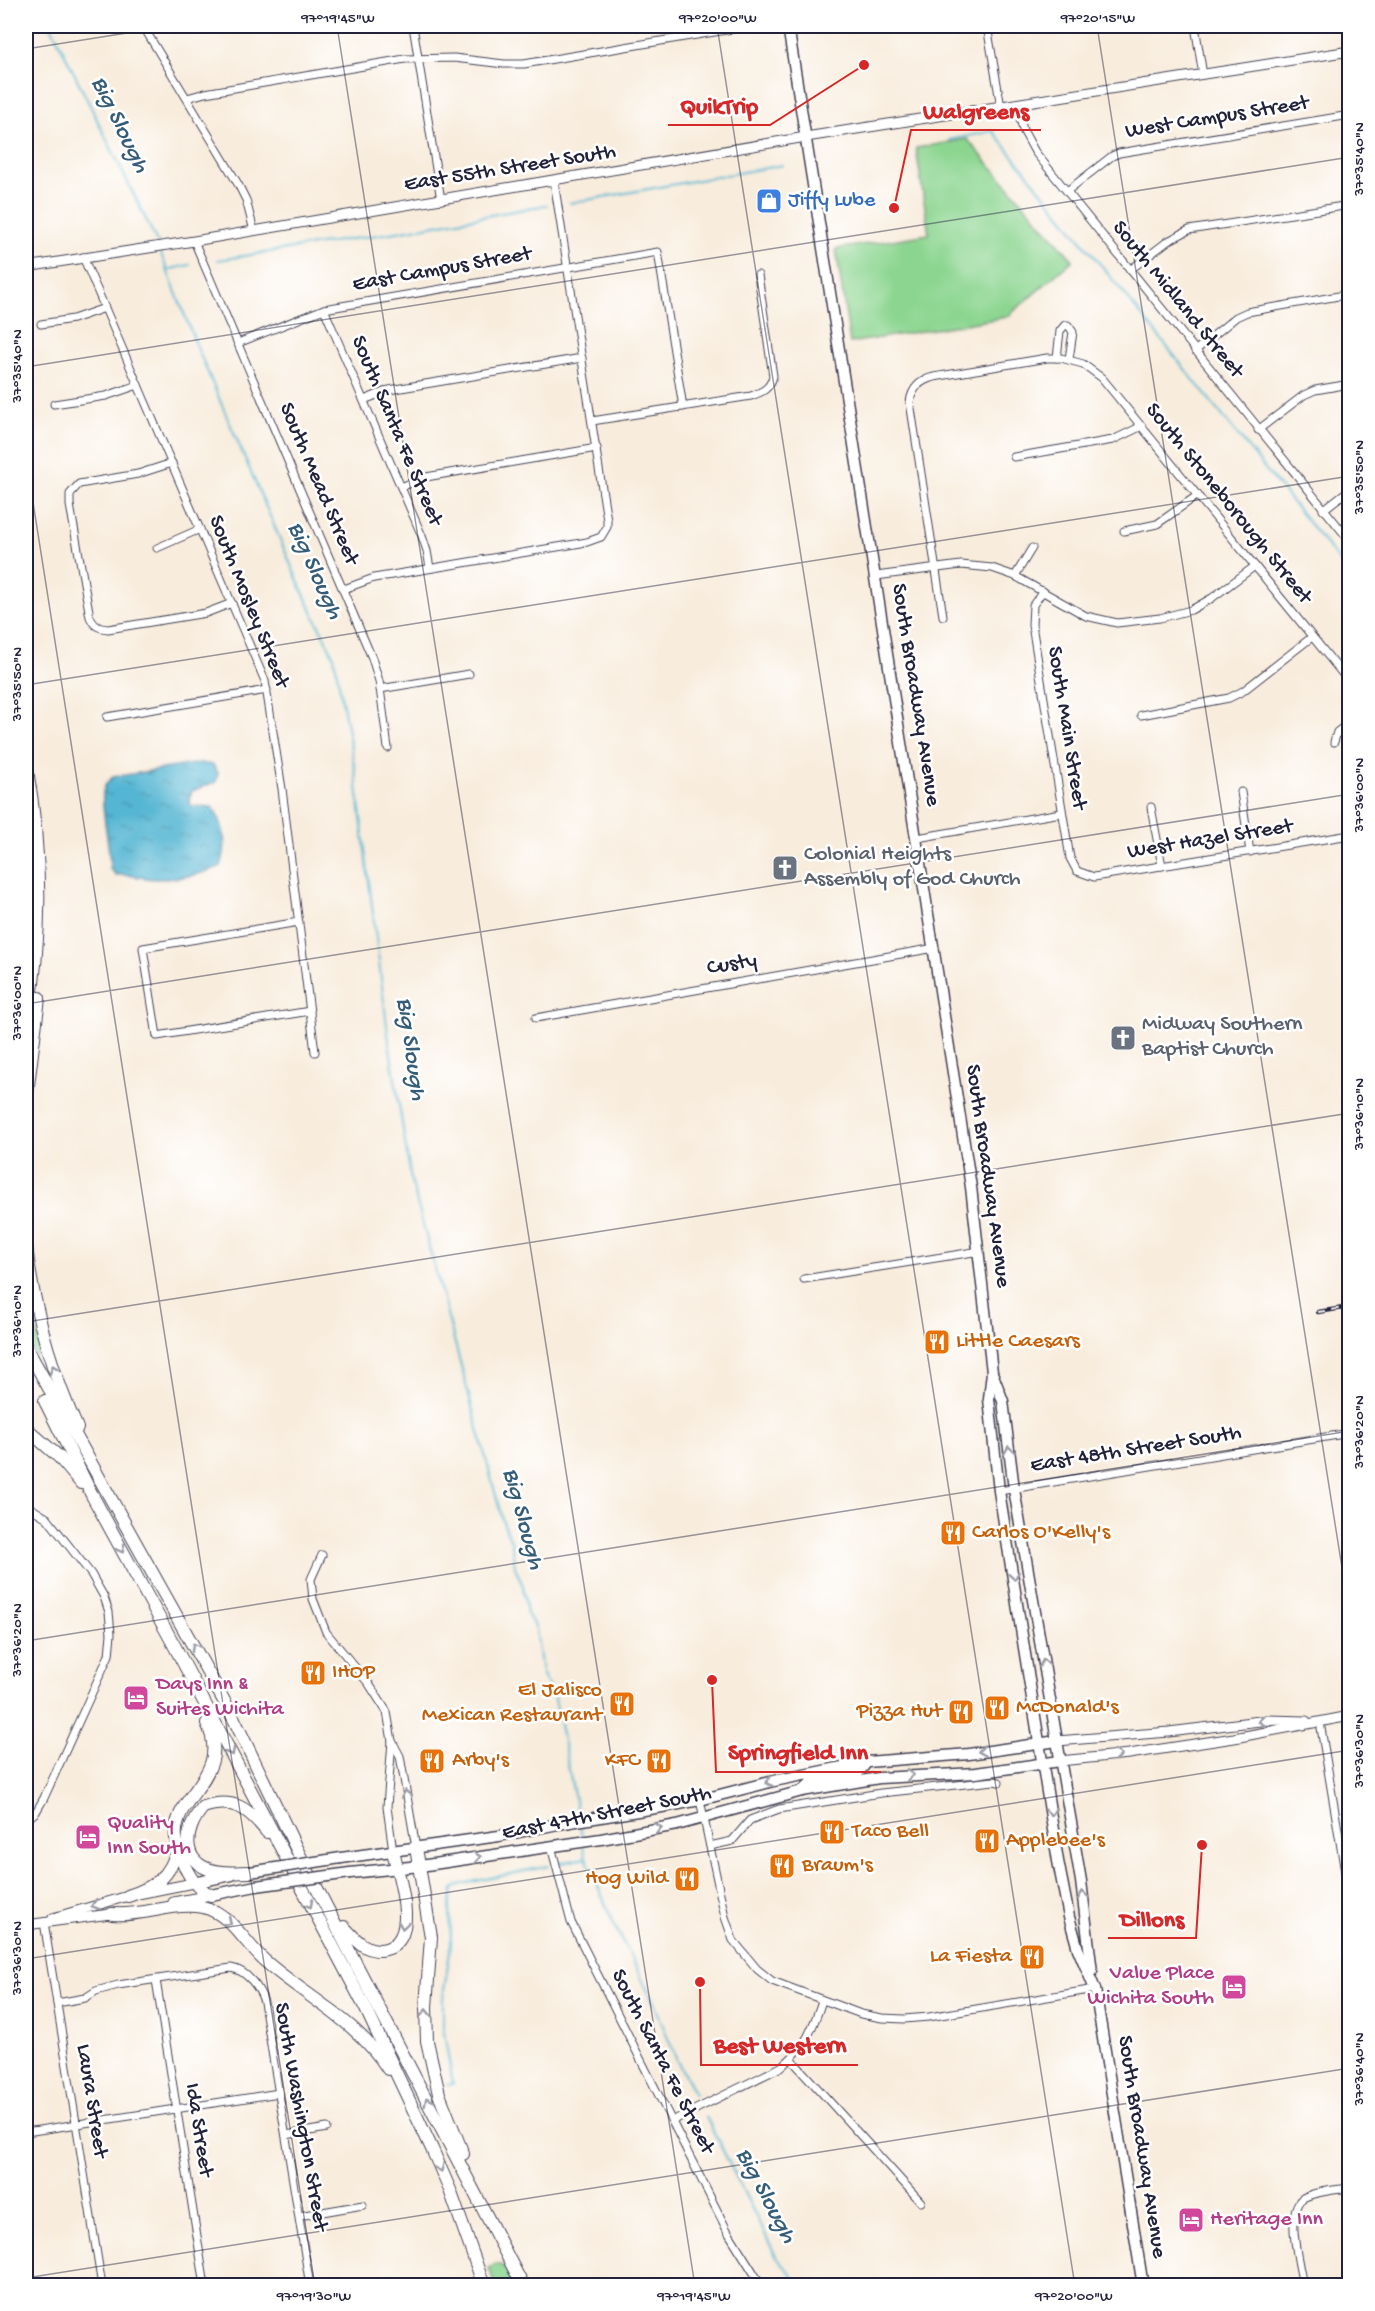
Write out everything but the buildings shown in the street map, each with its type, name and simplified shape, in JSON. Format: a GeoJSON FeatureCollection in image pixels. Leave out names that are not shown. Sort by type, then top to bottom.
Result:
{"type":"FeatureCollection","features":[{"type":"Feature","properties":{"kind":"highway"},"geometry":{"type":"LineString","coordinates":[[26,764],[39,869],[42,972],[26,1101]]}},
{"type":"Feature","properties":{"kind":"highway"},"geometry":{"type":"LineString","coordinates":[[26,873],[26,925]]}},
{"type":"Feature","properties":{"kind":"highway"},"geometry":{"type":"LineString","coordinates":[[26,1027],[34,978],[39,923]]}},
{"type":"Feature","properties":{"kind":"highway"},"geometry":{"type":"LineString","coordinates":[[26,1247],[40,1326],[63,1395],[92,1462]]}},
{"type":"Feature","properties":{"kind":"highway"},"geometry":{"type":"LineString","coordinates":[[26,1347],[63,1417],[92,1462],[233,1717],[298,1852],[513,2265]]}},
{"type":"Feature","properties":{"kind":"highway"},"geometry":{"type":"LineString","coordinates":[[26,1363],[93,1497],[174,1645],[366,2009],[417,2114],[450,2190],[484,2286]]}},
{"type":"Feature","properties":{"kind":"highway"},"geometry":{"type":"LineString","coordinates":[[26,1428],[59,1457],[93,1497]]}},
{"type":"Feature","properties":{"kind":"highway"},"geometry":{"type":"LineString","coordinates":[[174,1645],[213,1736],[214,1752],[206,1775],[181,1814],[176,1836],[178,1848],[193,1883],[211,1895]]}},
{"type":"Feature","properties":{"kind":"highway"},"geometry":{"type":"LineString","coordinates":[[250,1872],[215,1870],[198,1864],[192,1857],[187,1839],[190,1824],[203,1807],[225,1802],[238,1806],[254,1816],[283,1851]]}},
{"type":"Feature","properties":{"kind":"highway"},"geometry":{"type":"LineString","coordinates":[[128,1896],[143,1891],[161,1879],[171,1867],[178,1848]]}},
{"type":"Feature","properties":{"kind":"highway"},"geometry":{"type":"LineString","coordinates":[[416,1848],[431,1937],[426,2007],[427,2041],[434,2074],[452,2128],[523,2286]]}},
{"type":"Feature","properties":{"kind":"highway"},"geometry":{"type":"LineString","coordinates":[[331,1913],[358,1944],[369,1949],[381,1950],[392,1947],[405,1931],[404,1901],[393,1851]]}},
{"type":"Feature","properties":{"kind":"highway"},"geometry":{"type":"LineString","coordinates":[[112,1914],[128,1916],[192,1905],[216,1912],[238,1930],[262,1959],[347,2023],[383,2061],[417,2114]]}},
{"type":"Feature","properties":{"kind":"main road","name":"South Broadway Avenue"},"geometry":{"type":"LineString","coordinates":[[788,26],[935,948],[980,1251],[992,1372],[989,1399],[999,1491],[1058,1861],[1078,1949],[1093,1984]]}},
{"type":"Feature","properties":{"kind":"main road","name":"South Broadway Avenue"},"geometry":{"type":"LineString","coordinates":[[992,1372],[1003,1401],[1014,1489],[1082,1888],[1093,1984],[1143,2286]]}},
{"type":"Feature","properties":{"kind":"main road","name":"East 47th Street South"},"geometry":{"type":"LineString","coordinates":[[193,1883],[341,1858],[499,1836],[700,1800],[774,1780],[867,1762],[947,1755],[1057,1741]]}},
{"type":"Feature","properties":{"kind":"main road"},"geometry":{"type":"LineString","coordinates":[[879,1778],[883,1767],[932,1761],[947,1755]]}},
{"type":"Feature","properties":{"kind":"main road","name":"East 47th Street South"},"geometry":{"type":"LineString","coordinates":[[211,1895],[256,1886],[420,1866],[601,1839],[704,1817],[802,1791],[879,1778],[976,1773],[1060,1761]]}},
{"type":"Feature","properties":{"kind":"main road"},"geometry":{"type":"LineString","coordinates":[[802,1791],[813,1781],[859,1772],[867,1762]]}},
{"type":"Feature","properties":{"kind":"street"},"geometry":{"type":"LineString","coordinates":[[143,26],[188,98],[246,200],[254,231]]}},
{"type":"Feature","properties":{"kind":"street"},"geometry":{"type":"LineString","coordinates":[[413,26],[441,200]]}},
{"type":"Feature","properties":{"kind":"street"},"geometry":{"type":"LineString","coordinates":[[188,98],[223,90],[419,58],[454,58],[524,64],[750,26]]}},
{"type":"Feature","properties":{"kind":"street"},"geometry":{"type":"LineString","coordinates":[[987,26],[1001,108]]}},
{"type":"Feature","properties":{"kind":"street"},"geometry":{"type":"LineString","coordinates":[[1195,26],[1203,75]]}},
{"type":"Feature","properties":{"kind":"street","name":"East 55th Street South"},"geometry":{"type":"LineString","coordinates":[[26,267],[1350,51]]}},
{"type":"Feature","properties":{"kind":"street","name":"South Midland Street"},"geometry":{"type":"LineString","coordinates":[[1017,105],[1027,140],[1350,542]]}},
{"type":"Feature","properties":{"kind":"street","name":"West Campus Street"},"geometry":{"type":"LineString","coordinates":[[1066,191],[1119,153],[1350,115]]}},
{"type":"Feature","properties":{"kind":"street"},"geometry":{"type":"LineString","coordinates":[[344,589],[374,578],[587,542],[598,538],[605,532],[607,520],[597,448],[554,181]]}},
{"type":"Feature","properties":{"kind":"street"},"geometry":{"type":"LineString","coordinates":[[1130,270],[1168,241],[1189,230],[1350,205]]}},
{"type":"Feature","properties":{"kind":"street","name":"South Mead Street"},"geometry":{"type":"LineString","coordinates":[[190,242],[238,343],[372,658],[380,689],[388,748]]}},
{"type":"Feature","properties":{"kind":"street","name":"East Campus Street"},"geometry":{"type":"LineString","coordinates":[[238,343],[324,309],[658,252],[683,407]]}},
{"type":"Feature","properties":{"kind":"street","name":"South Mosley Street"},"geometry":{"type":"LineString","coordinates":[[83,257],[232,603],[267,690],[315,1052]]}},
{"type":"Feature","properties":{"kind":"street"},"geometry":{"type":"LineString","coordinates":[[592,421],[751,396],[763,392],[773,376],[758,275]]}},
{"type":"Feature","properties":{"kind":"street"},"geometry":{"type":"LineString","coordinates":[[1195,351],[1236,317],[1248,312],[1350,294]]}},
{"type":"Feature","properties":{"kind":"street"},"geometry":{"type":"LineString","coordinates":[[41,324],[73,319],[105,308]]}},
{"type":"Feature","properties":{"kind":"street","name":"South Santa Fe Street"},"geometry":{"type":"LineString","coordinates":[[324,309],[424,542],[430,568]]}},
{"type":"Feature","properties":{"kind":"street"},"geometry":{"type":"LineString","coordinates":[[943,616],[910,402],[913,392],[920,382],[927,379],[1057,358],[1070,359],[1073,332],[1068,325],[1060,331],[1057,358]]}},
{"type":"Feature","properties":{"kind":"street"},"geometry":{"type":"LineString","coordinates":[[364,400],[389,390],[582,358]]}},
{"type":"Feature","properties":{"kind":"street","name":"South Stoneborough Street"},"geometry":{"type":"LineString","coordinates":[[1070,359],[1083,364],[1102,378],[1350,682]]}},
{"type":"Feature","properties":{"kind":"street"},"geometry":{"type":"LineString","coordinates":[[1258,430],[1304,395],[1315,390],[1350,384]]}},
{"type":"Feature","properties":{"kind":"street"},"geometry":{"type":"LineString","coordinates":[[54,404],[106,396],[138,385]]}},
{"type":"Feature","properties":{"kind":"street"},"geometry":{"type":"LineString","coordinates":[[1014,457],[1113,440],[1142,426]]}},
{"type":"Feature","properties":{"kind":"street"},"geometry":{"type":"LineString","coordinates":[[401,487],[426,477],[597,448]]}},
{"type":"Feature","properties":{"kind":"street"},"geometry":{"type":"LineString","coordinates":[[172,463],[138,474],[79,484],[70,494],[90,617],[97,626],[108,629],[206,613],[232,603]]}},
{"type":"Feature","properties":{"kind":"street"},"geometry":{"type":"LineString","coordinates":[[1323,510],[1350,489]]}},
{"type":"Feature","properties":{"kind":"street"},"geometry":{"type":"LineString","coordinates":[[1124,531],[1157,524],[1198,495]]}},
{"type":"Feature","properties":{"kind":"street"},"geometry":{"type":"LineString","coordinates":[[157,548],[200,529]]}},
{"type":"Feature","properties":{"kind":"street"},"geometry":{"type":"LineString","coordinates":[[1015,576],[1032,548]]}},
{"type":"Feature","properties":{"kind":"street"},"geometry":{"type":"LineString","coordinates":[[876,576],[975,564],[1015,576],[1068,607],[1092,618],[1117,623],[1173,616],[1197,607],[1255,566]]}},
{"type":"Feature","properties":{"kind":"street","name":"South Main Street"},"geometry":{"type":"LineString","coordinates":[[1043,591],[1034,605],[1032,625],[1061,813],[1071,863],[1077,871]]}},
{"type":"Feature","properties":{"kind":"street"},"geometry":{"type":"LineString","coordinates":[[1141,715],[1229,698],[1243,691],[1312,637]]}},
{"type":"Feature","properties":{"kind":"street"},"geometry":{"type":"LineString","coordinates":[[380,689],[469,674]]}},
{"type":"Feature","properties":{"kind":"street"},"geometry":{"type":"LineString","coordinates":[[107,717],[267,690]]}},
{"type":"Feature","properties":{"kind":"street"},"geometry":{"type":"LineString","coordinates":[[1334,741],[1337,732],[1350,722]]}},
{"type":"Feature","properties":{"kind":"street"},"geometry":{"type":"LineString","coordinates":[[1241,792],[1250,852]]}},
{"type":"Feature","properties":{"kind":"street"},"geometry":{"type":"LineString","coordinates":[[1151,807],[1162,866]]}},
{"type":"Feature","properties":{"kind":"street"},"geometry":{"type":"LineString","coordinates":[[917,838],[1061,813]]}},
{"type":"Feature","properties":{"kind":"street","name":"West Hazel Street"},"geometry":{"type":"LineString","coordinates":[[1077,871],[1094,877],[1350,835]]}},
{"type":"Feature","properties":{"kind":"street"},"geometry":{"type":"LineString","coordinates":[[299,922],[143,948],[157,1036],[310,1011]]}},
{"type":"Feature","properties":{"kind":"street","name":"Custy"},"geometry":{"type":"LineString","coordinates":[[536,1018],[935,948]]}},
{"type":"Feature","properties":{"kind":"street"},"geometry":{"type":"LineString","coordinates":[[804,1279],[980,1251]]}},
{"type":"Feature","properties":{"kind":"street","name":"East 48th Street South"},"geometry":{"type":"LineString","coordinates":[[999,1491],[1350,1433]]}},
{"type":"Feature","properties":{"kind":"street"},"geometry":{"type":"LineString","coordinates":[[26,1505],[47,1518],[91,1574],[104,1597],[109,1612],[111,1634],[109,1655],[44,1798],[36,1812],[26,1820]]}},
{"type":"Feature","properties":{"kind":"street"},"geometry":{"type":"LineString","coordinates":[[322,1555],[311,1579],[313,1599],[326,1632],[369,1684],[387,1712],[393,1741],[400,1756],[416,1848]]}},
{"type":"Feature","properties":{"kind":"street"},"geometry":{"type":"LineString","coordinates":[[1350,1716],[1320,1722],[1350,1902]]}},
{"type":"Feature","properties":{"kind":"street","name":"East 47th Street South"},"geometry":{"type":"LineString","coordinates":[[1057,1741],[1180,1731],[1268,1720],[1320,1722]]}},
{"type":"Feature","properties":{"kind":"street","name":"East 47th Street South"},"geometry":{"type":"LineString","coordinates":[[1060,1761],[1129,1754],[1320,1722]]}},
{"type":"Feature","properties":{"kind":"street"},"geometry":{"type":"LineString","coordinates":[[393,1741],[387,1807],[393,1851]]}},
{"type":"Feature","properties":{"kind":"street"},"geometry":{"type":"LineString","coordinates":[[879,1778],[880,1793]]}},
{"type":"Feature","properties":{"kind":"street"},"geometry":{"type":"LineString","coordinates":[[710,1846],[732,1841],[744,1825],[758,1815],[779,1809],[880,1793],[964,1783],[999,1782]]}},
{"type":"Feature","properties":{"kind":"street"},"geometry":{"type":"LineString","coordinates":[[700,1800],[725,1917],[733,1940],[757,1969],[772,1981],[822,2001],[861,2013],[882,2018],[904,2019],[929,2017],[1093,1984]]}},
{"type":"Feature","properties":{"kind":"street","name":"South Santa Fe Street"},"geometry":{"type":"LineString","coordinates":[[557,1845],[571,1922],[728,2232],[762,2286]]}},
{"type":"Feature","properties":{"kind":"street","name":"East 47th Street South"},"geometry":{"type":"LineString","coordinates":[[44,1922],[128,1896],[193,1883]]}},
{"type":"Feature","properties":{"kind":"street","name":"East 47th Street South"},"geometry":{"type":"LineString","coordinates":[[26,1925],[112,1914],[211,1895]]}},
{"type":"Feature","properties":{"kind":"street","name":"Laura Street"},"geometry":{"type":"LineString","coordinates":[[44,1922],[102,2286]]}},
{"type":"Feature","properties":{"kind":"street","name":"South Washington Street"},"geometry":{"type":"LineString","coordinates":[[57,2003],[85,1998],[96,1991],[118,1985],[231,1968],[242,1972],[262,1996],[310,2286]]}},
{"type":"Feature","properties":{"kind":"street","name":"Ida Street"},"geometry":{"type":"LineString","coordinates":[[156,1980],[205,2286]]}},
{"type":"Feature","properties":{"kind":"street"},"geometry":{"type":"LineString","coordinates":[[672,2121],[781,2067],[791,2059],[807,2041],[822,2001]]}},
{"type":"Feature","properties":{"kind":"street"},"geometry":{"type":"LineString","coordinates":[[791,2059],[921,2202]]}},
{"type":"Feature","properties":{"kind":"street"},"geometry":{"type":"LineString","coordinates":[[26,2132],[279,2093]]}},
{"type":"Feature","properties":{"kind":"street"},"geometry":{"type":"LineString","coordinates":[[286,2135],[327,2128]]}},
{"type":"Feature","properties":{"kind":"street"},"geometry":{"type":"LineString","coordinates":[[1303,2286],[1293,2223],[1295,2209],[1299,2202],[1315,2194],[1350,2188]]}},
{"type":"Feature","properties":{"kind":"street"},"geometry":{"type":"LineString","coordinates":[[299,2216],[363,2205]]}},
{"type":"Feature","properties":{"kind":"green space"},"geometry":{"type":"Polygon","coordinates":[[[967,139],[1073,260],[1007,317],[850,343],[836,249],[929,234],[916,148],[967,139]]]}},
{"type":"Feature","properties":{"kind":"green space"},"geometry":{"type":"Polygon","coordinates":[[[26,1285],[42,1353],[36,1356],[26,1336],[26,1285]]]}},
{"type":"Feature","properties":{"kind":"green space"},"geometry":{"type":"Polygon","coordinates":[[[496,2264],[503,2266],[514,2285],[495,2285],[489,2268],[496,2264]]]}},
{"type":"Feature","properties":{"kind":"water"},"geometry":{"type":"Polygon","coordinates":[[[200,763],[213,765],[218,773],[216,782],[192,791],[189,799],[191,806],[212,807],[220,821],[225,843],[221,866],[197,874],[172,878],[150,879],[116,875],[110,869],[104,815],[103,795],[106,784],[113,777],[200,763]]]}},
{"type":"Feature","properties":{"kind":"waterway","name":"Big Slough"},"geometry":{"type":"LineString","coordinates":[[51,26],[158,244]]}},
{"type":"Feature","properties":{"kind":"waterway"},"geometry":{"type":"LineString","coordinates":[[949,140],[993,131],[1350,574]]}},
{"type":"Feature","properties":{"kind":"waterway"},"geometry":{"type":"LineString","coordinates":[[570,203],[783,165]]}},
{"type":"Feature","properties":{"kind":"waterway"},"geometry":{"type":"LineString","coordinates":[[218,260],[397,232],[547,205]]}},
{"type":"Feature","properties":{"kind":"waterway","name":"Big Slough"},"geometry":{"type":"LineString","coordinates":[[159,249],[199,352],[301,588],[334,657],[355,770],[389,1042],[411,1180],[503,1522],[511,1541],[515,1567],[523,1586],[527,1614],[536,1629],[542,1673],[555,1699],[578,1816]]}},
{"type":"Feature","properties":{"kind":"waterway"},"geometry":{"type":"LineString","coordinates":[[166,270],[190,265]]}},
{"type":"Feature","properties":{"kind":"waterway","name":"Big Slough"},"geometry":{"type":"LineString","coordinates":[[580,1824],[582,1839]]}},
{"type":"Feature","properties":{"kind":"waterway","name":"Big Slough"},"geometry":{"type":"LineString","coordinates":[[583,1845],[613,1922],[654,2003],[677,2061],[695,2094]]}},
{"type":"Feature","properties":{"kind":"waterway"},"geometry":{"type":"LineString","coordinates":[[560,1863],[586,1858]]}},
{"type":"Feature","properties":{"kind":"waterway"},"geometry":{"type":"LineString","coordinates":[[447,2085],[453,2084],[443,2027],[443,1997],[451,1945],[450,1904],[453,1889],[462,1884],[549,1866]]}},
{"type":"Feature","properties":{"kind":"waterway","name":"Big Slough"},"geometry":{"type":"LineString","coordinates":[[706,2117],[775,2254],[797,2282],[803,2286]]}},
{"type":"Feature","properties":{"kind":"railway"},"geometry":{"type":"LineString","coordinates":[[1318,1312],[1350,1307]]}},
{"type":"Feature","properties":{"kind":"place","name":"QuikTrip"},"geometry":{"type":"Point","coordinates":[864,65]}},
{"type":"Feature","properties":{"kind":"place","name":"Jiffy Lube"},"geometry":{"type":"Point","coordinates":[769,201]}},
{"type":"Feature","properties":{"kind":"place","name":"Walgreens"},"geometry":{"type":"Point","coordinates":[894,208]}},
{"type":"Feature","properties":{"kind":"place","name":"Colonial Heights Assembly of God Church"},"geometry":{"type":"Point","coordinates":[785,868]}},
{"type":"Feature","properties":{"kind":"place","name":"Midway Southern Baptist Church"},"geometry":{"type":"Point","coordinates":[1123,1038]}},
{"type":"Feature","properties":{"kind":"place","name":"Little Caesars"},"geometry":{"type":"Point","coordinates":[937,1342]}},
{"type":"Feature","properties":{"kind":"place","name":"Carlos O'Kelly's"},"geometry":{"type":"Point","coordinates":[953,1533]}},
{"type":"Feature","properties":{"kind":"place","name":"IHOP"},"geometry":{"type":"Point","coordinates":[313,1673]}},
{"type":"Feature","properties":{"kind":"place","name":"Springfield Inn"},"geometry":{"type":"Point","coordinates":[712,1680]}},
{"type":"Feature","properties":{"kind":"place","name":"Days Inn & Suites Wichita"},"geometry":{"type":"Point","coordinates":[136,1698]}},
{"type":"Feature","properties":{"kind":"place","name":"El Jalisco Mexican Restaurant"},"geometry":{"type":"Point","coordinates":[622,1704]}},
{"type":"Feature","properties":{"kind":"place","name":"McDonald's"},"geometry":{"type":"Point","coordinates":[997,1708]}},
{"type":"Feature","properties":{"kind":"place","name":"Pizza Hut"},"geometry":{"type":"Point","coordinates":[961,1712]}},
{"type":"Feature","properties":{"kind":"place","name":"Arby's"},"geometry":{"type":"Point","coordinates":[432,1761]}},
{"type":"Feature","properties":{"kind":"place","name":"KFC"},"geometry":{"type":"Point","coordinates":[659,1761]}},
{"type":"Feature","properties":{"kind":"place","name":"Taco Bell"},"geometry":{"type":"Point","coordinates":[832,1832]}},
{"type":"Feature","properties":{"kind":"place","name":"Quality Inn South"},"geometry":{"type":"Point","coordinates":[88,1837]}},
{"type":"Feature","properties":{"kind":"place","name":"Applebee's"},"geometry":{"type":"Point","coordinates":[987,1841]}},
{"type":"Feature","properties":{"kind":"place","name":"Dillons"},"geometry":{"type":"Point","coordinates":[1202,1845]}},
{"type":"Feature","properties":{"kind":"place","name":"Braum's"},"geometry":{"type":"Point","coordinates":[782,1866]}},
{"type":"Feature","properties":{"kind":"place","name":"Hog Wild"},"geometry":{"type":"Point","coordinates":[687,1879]}},
{"type":"Feature","properties":{"kind":"place","name":"La Fiesta"},"geometry":{"type":"Point","coordinates":[1032,1957]}},
{"type":"Feature","properties":{"kind":"place","name":"Best Western"},"geometry":{"type":"Point","coordinates":[700,1982]}},
{"type":"Feature","properties":{"kind":"place","name":"Value Place Wichita South"},"geometry":{"type":"Point","coordinates":[1234,1987]}},
{"type":"Feature","properties":{"kind":"place","name":"Heritage Inn"},"geometry":{"type":"Point","coordinates":[1191,2220]}}]}
